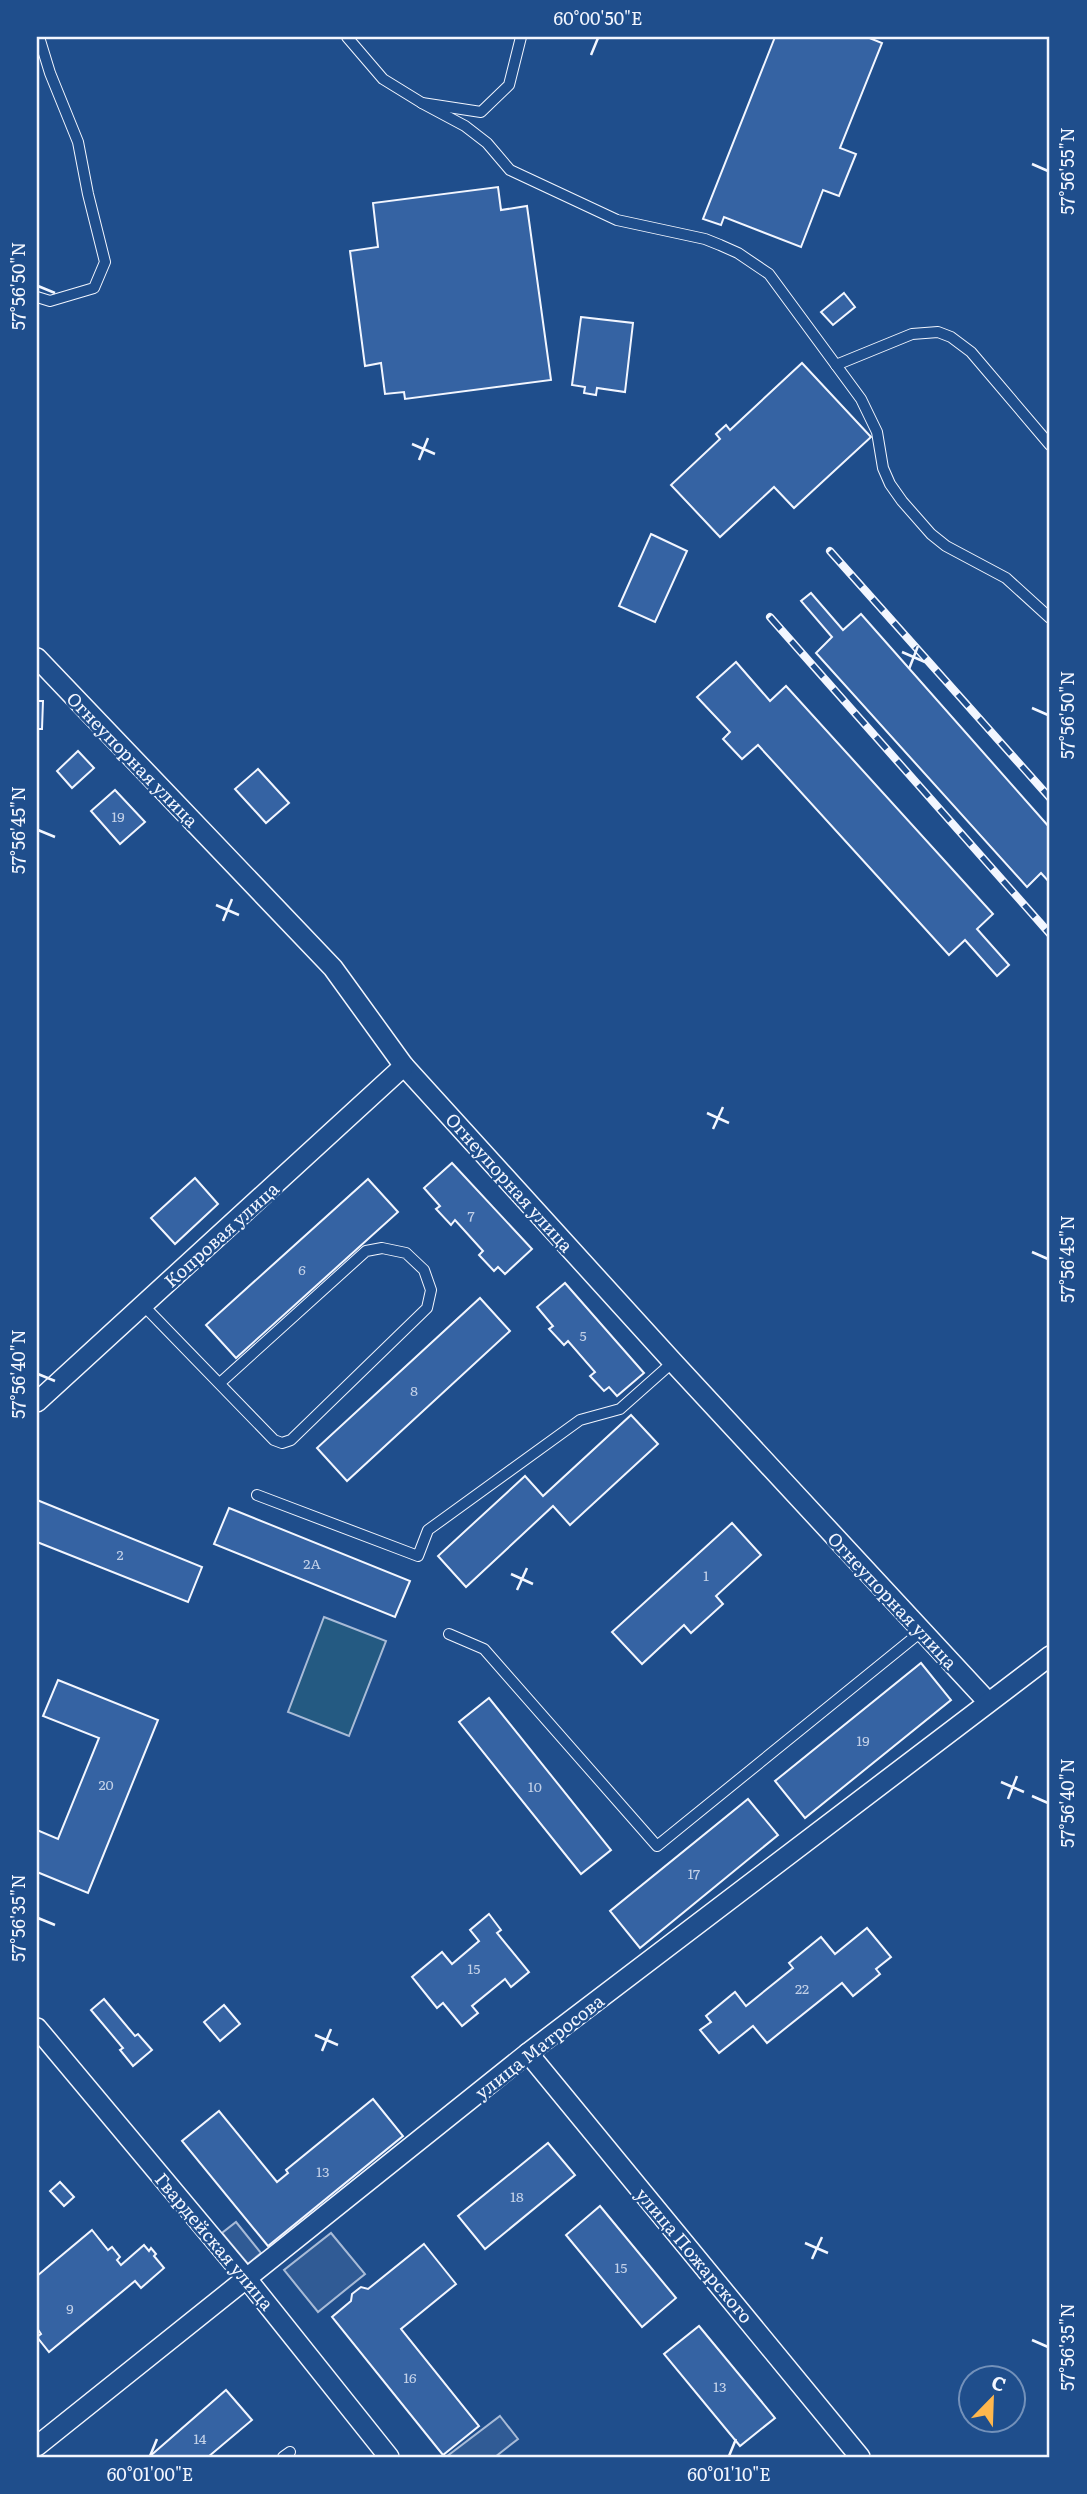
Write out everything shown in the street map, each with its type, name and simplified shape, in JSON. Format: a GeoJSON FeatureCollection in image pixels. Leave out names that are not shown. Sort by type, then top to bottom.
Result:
{"type":"FeatureCollection","features":[{"type":"Feature","properties":{"kind":"street","name":"Огнеупорная улица"},"geometry":{"type":"LineString","coordinates":[[37,658],[332,968],[404,1066],[988,1702]]}},
{"type":"Feature","properties":{"kind":"street","name":"Копровая улица"},"geometry":{"type":"LineString","coordinates":[[37,1402],[404,1066]]}},
{"type":"Feature","properties":{"kind":"street","name":"улица Матросова"},"geometry":{"type":"LineString","coordinates":[[38,2447],[528,2053],[1050,1656]]}},
{"type":"Feature","properties":{"kind":"street","name":"Гвардейская улица"},"geometry":{"type":"LineString","coordinates":[[37,2028],[247,2279],[389,2457]]}},
{"type":"Feature","properties":{"kind":"street","name":"улица Пожарского"},"geometry":{"type":"LineString","coordinates":[[528,2053],[860,2457]]}},
{"type":"Feature","properties":{"kind":"lane"},"geometry":{"type":"LineString","coordinates":[[37,297],[50,301],[94,288],[105,262],[78,142],[50,73],[39,37]]}},
{"type":"Feature","properties":{"kind":"lane"},"geometry":{"type":"LineString","coordinates":[[347,37],[383,79],[464,126],[486,143],[510,170],[617,220],[705,239],[746,258],[769,274],[869,415],[877,432],[883,468],[902,501],[946,546],[1006,578],[1050,618]]}},
{"type":"Feature","properties":{"kind":"lane"},"geometry":{"type":"LineString","coordinates":[[422,103],[481,112],[509,85],[521,37]]}},
{"type":"Feature","properties":{"kind":"lane"},"geometry":{"type":"LineString","coordinates":[[836,365],[912,334],[938,332],[951,337],[971,352],[1050,445]]}},
{"type":"Feature","properties":{"kind":"lane"},"geometry":{"type":"LineString","coordinates":[[143,1305],[274,1440],[282,1443],[290,1440],[427,1308],[431,1290],[424,1270],[406,1253],[382,1248],[366,1251],[220,1383]]}},
{"type":"Feature","properties":{"kind":"lane"},"geometry":{"type":"LineString","coordinates":[[257,1495],[418,1556],[428,1530],[580,1420],[620,1409],[673,1362]]}},
{"type":"Feature","properties":{"kind":"lane"},"geometry":{"type":"LineString","coordinates":[[449,1634],[484,1649],[657,1846],[922,1631]]}},
{"type":"Feature","properties":{"kind":"shaded area"},"geometry":{"type":"Polygon","coordinates":[[[324,1617],[386,1641],[349,1736],[288,1712],[324,1617]]]}},
{"type":"Feature","properties":{"kind":"shaded area"},"geometry":{"type":"Polygon","coordinates":[[[236,2222],[261,2253],[248,2264],[222,2233],[236,2222]]]}},
{"type":"Feature","properties":{"kind":"shaded area"},"geometry":{"type":"Polygon","coordinates":[[[331,2233],[365,2274],[318,2312],[284,2270],[331,2233]]]}},
{"type":"Feature","properties":{"kind":"shaded area"},"geometry":{"type":"Polygon","coordinates":[[[500,2416],[518,2439],[495,2457],[446,2457],[500,2416]]]}},
{"type":"Feature","properties":{"kind":"building"},"geometry":{"type":"Polygon","coordinates":[[[775,37],[867,37],[882,43],[840,148],[856,154],[839,196],[823,190],[801,247],[724,217],[721,225],[703,219],[775,37]]]}},
{"type":"Feature","properties":{"kind":"building"},"geometry":{"type":"Polygon","coordinates":[[[498,187],[501,210],[527,206],[551,380],[405,399],[404,392],[385,394],[381,363],[365,366],[350,251],[378,247],[373,203],[498,187]]]}},
{"type":"Feature","properties":{"kind":"building"},"geometry":{"type":"Polygon","coordinates":[[[844,293],[855,307],[833,325],[821,312],[844,293]]]}},
{"type":"Feature","properties":{"kind":"building"},"geometry":{"type":"Polygon","coordinates":[[[581,317],[633,323],[625,392],[597,388],[596,395],[584,393],[585,387],[572,385],[581,317]]]}},
{"type":"Feature","properties":{"kind":"building"},"geometry":{"type":"Polygon","coordinates":[[[802,363],[871,437],[794,508],[774,487],[720,537],[671,485],[720,439],[716,434],[726,425],[730,430],[802,363]]]}},
{"type":"Feature","properties":{"kind":"building"},"geometry":{"type":"Polygon","coordinates":[[[651,534],[687,551],[655,622],[619,606],[651,534]]]}},
{"type":"Feature","properties":{"kind":"building"},"geometry":{"type":"Polygon","coordinates":[[[811,593],[843,630],[861,614],[1050,828],[1050,883],[1041,873],[1027,887],[816,653],[832,637],[801,601],[811,593]]]}},
{"type":"Feature","properties":{"kind":"building"},"geometry":{"type":"Polygon","coordinates":[[[736,662],[770,701],[786,686],[993,914],[977,929],[1009,965],[997,976],[965,940],[949,955],[758,745],[742,759],[723,739],[730,732],[697,697],[736,662]]]}},
{"type":"Feature","properties":{"kind":"building"},"geometry":{"type":"Polygon","coordinates":[[[37,701],[43,701],[42,729],[37,729],[37,701]]]}},
{"type":"Feature","properties":{"kind":"building"},"geometry":{"type":"Polygon","coordinates":[[[78,751],[94,768],[72,788],[57,771],[78,751]]]}},
{"type":"Feature","properties":{"kind":"building"},"geometry":{"type":"Polygon","coordinates":[[[258,769],[289,803],[266,823],[235,789],[258,769]]]}},
{"type":"Feature","properties":{"kind":"building"},"geometry":{"type":"Polygon","coordinates":[[[115,790],[145,822],[120,844],[91,811],[115,790]]]}},
{"type":"Feature","properties":{"kind":"building"},"geometry":{"type":"Polygon","coordinates":[[[452,1163],[532,1249],[505,1274],[498,1267],[494,1271],[479,1255],[483,1251],[455,1220],[451,1225],[436,1209],[440,1206],[424,1188],[452,1163]]]}},
{"type":"Feature","properties":{"kind":"building"},"geometry":{"type":"Polygon","coordinates":[[[195,1178],[218,1204],[175,1244],[151,1218],[195,1178]]]}},
{"type":"Feature","properties":{"kind":"building"},"geometry":{"type":"Polygon","coordinates":[[[368,1179],[398,1212],[236,1358],[206,1325],[368,1179]]]}},
{"type":"Feature","properties":{"kind":"building"},"geometry":{"type":"Polygon","coordinates":[[[565,1283],[644,1373],[617,1396],[609,1387],[604,1391],[590,1376],[595,1372],[568,1341],[564,1345],[549,1329],[553,1326],[537,1307],[565,1283]]]}},
{"type":"Feature","properties":{"kind":"building"},"geometry":{"type":"Polygon","coordinates":[[[480,1298],[510,1331],[347,1481],[317,1448],[480,1298]]]}},
{"type":"Feature","properties":{"kind":"building"},"geometry":{"type":"Polygon","coordinates":[[[631,1415],[658,1444],[570,1525],[553,1506],[466,1587],[438,1556],[525,1476],[543,1496],[631,1415]]]}},
{"type":"Feature","properties":{"kind":"building"},"geometry":{"type":"Polygon","coordinates":[[[37,1500],[202,1567],[188,1602],[37,1542],[37,1500]]]}},
{"type":"Feature","properties":{"kind":"building"},"geometry":{"type":"Polygon","coordinates":[[[229,1508],[410,1581],[395,1617],[214,1544],[229,1508]]]}},
{"type":"Feature","properties":{"kind":"building"},"geometry":{"type":"Polygon","coordinates":[[[732,1523],[761,1555],[716,1596],[723,1604],[691,1633],[684,1625],[642,1664],[612,1632],[732,1523]]]}},
{"type":"Feature","properties":{"kind":"building"},"geometry":{"type":"Polygon","coordinates":[[[921,1663],[951,1700],[805,1818],[775,1781],[921,1663]]]}},
{"type":"Feature","properties":{"kind":"building"},"geometry":{"type":"Polygon","coordinates":[[[58,1680],[158,1720],[88,1893],[37,1872],[37,1830],[58,1839],[99,1738],[43,1716],[58,1680]]]}},
{"type":"Feature","properties":{"kind":"building"},"geometry":{"type":"Polygon","coordinates":[[[489,1698],[611,1850],[581,1874],[459,1722],[489,1698]]]}},
{"type":"Feature","properties":{"kind":"building"},"geometry":{"type":"Polygon","coordinates":[[[748,1799],[778,1835],[640,1948],[610,1911],[748,1799]]]}},
{"type":"Feature","properties":{"kind":"building"},"geometry":{"type":"Polygon","coordinates":[[[489,1914],[501,1930],[497,1933],[529,1972],[511,1987],[505,1979],[472,2006],[478,2013],[462,2026],[443,2003],[437,2008],[412,1977],[442,1952],[452,1964],[479,1941],[470,1930],[489,1914]]]}},
{"type":"Feature","properties":{"kind":"building"},"geometry":{"type":"Polygon","coordinates":[[[867,1928],[891,1957],[876,1969],[880,1974],[853,1996],[842,1983],[767,2043],[753,2026],[719,2053],[700,2030],[711,2022],[706,2016],[735,1992],[746,2006],[793,1968],[789,1963],[821,1937],[835,1954],[867,1928]]]}},
{"type":"Feature","properties":{"kind":"building"},"geometry":{"type":"Polygon","coordinates":[[[104,1999],[135,2036],[138,2034],[152,2050],[133,2066],[120,2050],[123,2048],[91,2010],[104,1999]]]}},
{"type":"Feature","properties":{"kind":"building"},"geometry":{"type":"Polygon","coordinates":[[[224,2005],[240,2024],[220,2041],[204,2022],[224,2005]]]}},
{"type":"Feature","properties":{"kind":"building"},"geometry":{"type":"Polygon","coordinates":[[[373,2099],[403,2136],[268,2246],[182,2141],[219,2111],[277,2182],[288,2173],[286,2170],[373,2099]]]}},
{"type":"Feature","properties":{"kind":"building"},"geometry":{"type":"Polygon","coordinates":[[[548,2143],[575,2175],[485,2249],[458,2216],[548,2143]]]}},
{"type":"Feature","properties":{"kind":"building"},"geometry":{"type":"Polygon","coordinates":[[[60,2182],[74,2197],[64,2206],[50,2191],[60,2182]]]}},
{"type":"Feature","properties":{"kind":"building"},"geometry":{"type":"Polygon","coordinates":[[[600,2206],[676,2298],[642,2327],[566,2235],[600,2206]]]}},
{"type":"Feature","properties":{"kind":"building"},"geometry":{"type":"Polygon","coordinates":[[[92,2230],[108,2250],[112,2247],[120,2257],[117,2260],[121,2265],[144,2245],[149,2251],[151,2248],[164,2268],[141,2288],[135,2281],[49,2352],[37,2337],[41,2334],[37,2328],[37,2276],[92,2230]]]}},
{"type":"Feature","properties":{"kind":"building"},"geometry":{"type":"Polygon","coordinates":[[[424,2244],[456,2284],[401,2329],[479,2426],[443,2455],[332,2317],[351,2301],[352,2294],[361,2287],[368,2289],[424,2244]]]}},
{"type":"Feature","properties":{"kind":"building"},"geometry":{"type":"Polygon","coordinates":[[[699,2326],[775,2418],[740,2446],[664,2354],[699,2326]]]}},
{"type":"Feature","properties":{"kind":"building"},"geometry":{"type":"Polygon","coordinates":[[[226,2390],[252,2420],[208,2457],[149,2457],[226,2390]]]}},
{"type":"Feature","properties":{"kind":"railway"},"geometry":{"type":"LineString","coordinates":[[830,551],[1050,798]]}},
{"type":"Feature","properties":{"kind":"railway"},"geometry":{"type":"LineString","coordinates":[[770,617],[1050,934]]}}]}
